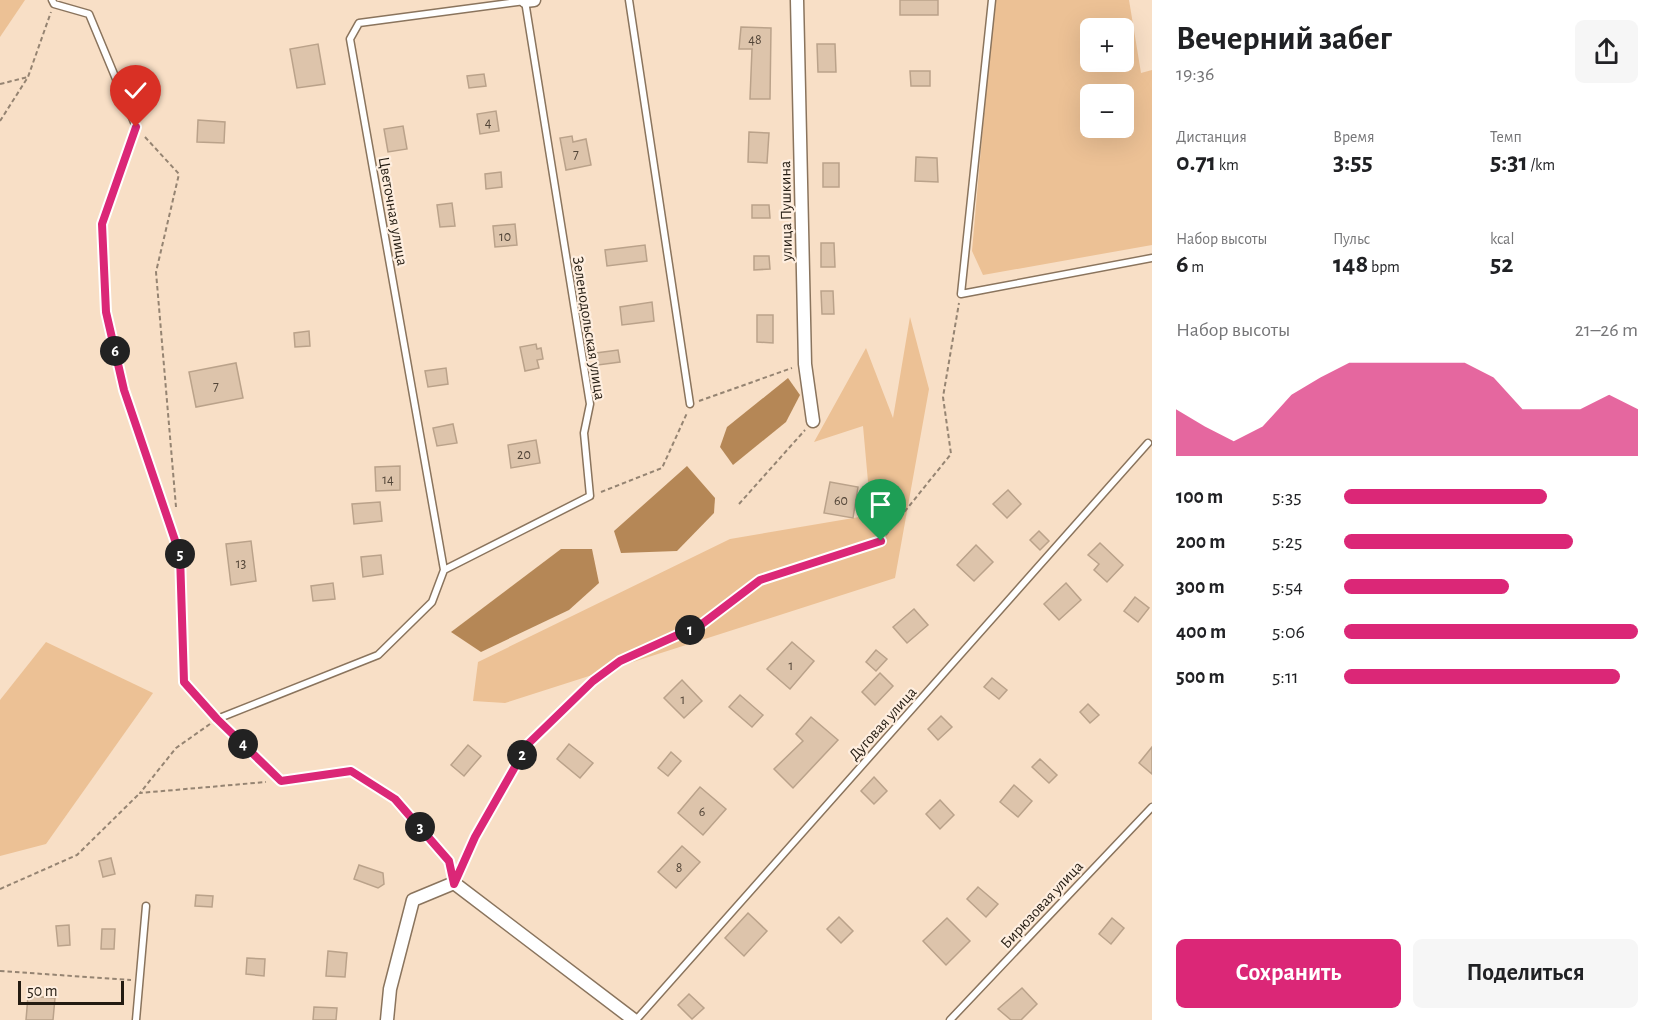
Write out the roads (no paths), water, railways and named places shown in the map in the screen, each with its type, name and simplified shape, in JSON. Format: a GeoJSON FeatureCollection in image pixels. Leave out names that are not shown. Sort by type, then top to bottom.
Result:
{"type":"FeatureCollection","features":[{"type":"Feature","properties":{"kind":"street","name":"улица Пушкина"},"geometry":{"type":"LineString","coordinates":[[797,0],[805,364],[813,420]]}},
{"type":"Feature","properties":{"kind":"street"},"geometry":{"type":"LineString","coordinates":[[387,1020],[390,989],[413,900],[454,884],[635,1020]]}},
{"type":"Feature","properties":{"kind":"lane"},"geometry":{"type":"LineString","coordinates":[[629,0],[690,404]]}},
{"type":"Feature","properties":{"kind":"lane"},"geometry":{"type":"LineString","coordinates":[[992,0],[961,294],[1152,258]]}},
{"type":"Feature","properties":{"kind":"lane","name":"Зеленодольская улица"},"geometry":{"type":"LineString","coordinates":[[444,570],[590,496],[584,433],[590,404],[529,1]]}},
{"type":"Feature","properties":{"kind":"lane","name":"Цветочная улица"},"geometry":{"type":"LineString","coordinates":[[444,570],[350,39],[359,23],[529,1]]}},
{"type":"Feature","properties":{"kind":"lane"},"geometry":{"type":"LineString","coordinates":[[53,2],[89,14],[136,127],[102,224],[106,312],[124,390],[180,555],[184,682],[217,719],[281,781],[351,771],[395,799],[449,861],[454,884]]}},
{"type":"Feature","properties":{"kind":"lane","name":"Дуговая улица"},"geometry":{"type":"LineString","coordinates":[[635,1020],[1148,443]]}},
{"type":"Feature","properties":{"kind":"lane"},"geometry":{"type":"LineString","coordinates":[[217,719],[378,655],[432,602],[444,570]]}},
{"type":"Feature","properties":{"kind":"lane"},"geometry":{"type":"LineString","coordinates":[[454,884],[475,837],[528,744],[593,681]]}},
{"type":"Feature","properties":{"kind":"lane","name":"Бирюзовая улица"},"geometry":{"type":"LineString","coordinates":[[950,1020],[1152,807]]}},
{"type":"Feature","properties":{"kind":"lane"},"geometry":{"type":"LineString","coordinates":[[136,1020],[146,906]]}}]}
